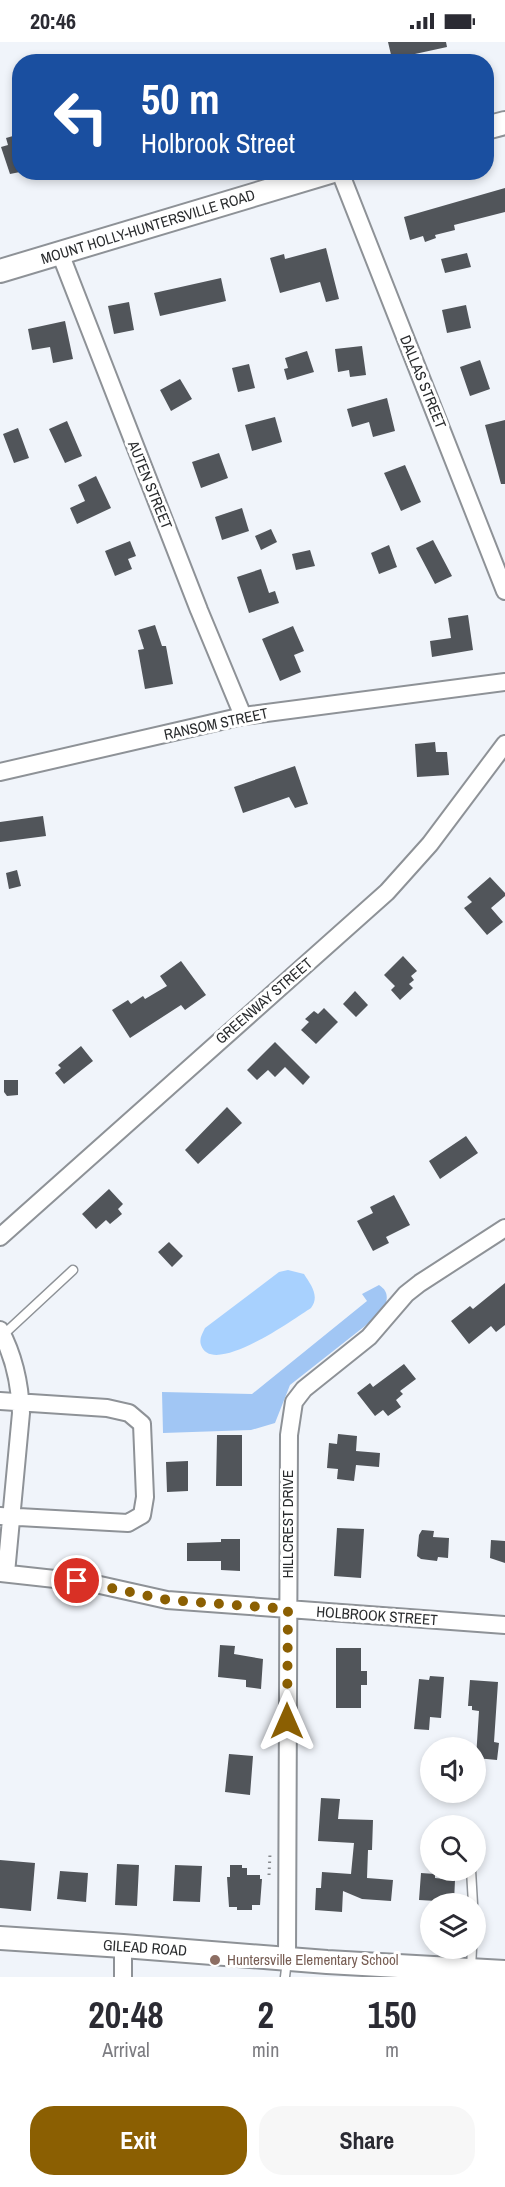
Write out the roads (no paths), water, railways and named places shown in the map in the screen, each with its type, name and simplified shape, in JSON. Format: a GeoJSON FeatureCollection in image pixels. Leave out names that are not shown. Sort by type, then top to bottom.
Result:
{"type":"FeatureCollection","features":[{"type":"Feature","properties":{"kind":"main road","name":"MOUNT HOLLY-HUNTERSVILLE ROAD"},"geometry":{"type":"LineString","coordinates":[[0,271],[303,180]]}},
{"type":"Feature","properties":{"kind":"main road","name":"GILEAD ROAD"},"geometry":{"type":"LineString","coordinates":[[0,1938],[123,1946],[286,1968],[471,1959],[505,1972]]}},
{"type":"Feature","properties":{"kind":"street","name":"DALLAS STREET"},"geometry":{"type":"LineString","coordinates":[[343,180],[505,591]]}},
{"type":"Feature","properties":{"kind":"street","name":"AUTEN STREET"},"geometry":{"type":"LineString","coordinates":[[60,253],[199,610],[243,716]]}},
{"type":"Feature","properties":{"kind":"street","name":"RANSOM STREET"},"geometry":{"type":"LineString","coordinates":[[0,772],[243,716],[505,682]]}},
{"type":"Feature","properties":{"kind":"street","name":"GREENWAY STREET"},"geometry":{"type":"LineString","coordinates":[[0,1237],[387,892],[430,844],[505,744]]}},
{"type":"Feature","properties":{"kind":"street","name":"HILLCREST DRIVE"},"geometry":{"type":"LineString","coordinates":[[286,1968],[289,1435],[294,1402],[304,1389],[369,1337],[406,1294],[505,1228]]}},
{"type":"Feature","properties":{"kind":"street"},"geometry":{"type":"LineString","coordinates":[[2,1333],[16,1366],[21,1402],[19,1439],[6,1516],[3,1573]]}},
{"type":"Feature","properties":{"kind":"street"},"geometry":{"type":"LineString","coordinates":[[0,1401],[107,1408],[129,1413],[142,1424],[145,1497],[142,1515],[128,1523],[6,1516]]}},
{"type":"Feature","properties":{"kind":"street","name":"HOLBROOK STREET"},"geometry":{"type":"LineString","coordinates":[[3,1573],[91,1583],[168,1600],[505,1625]]}},
{"type":"Feature","properties":{"kind":"street"},"geometry":{"type":"LineString","coordinates":[[123,1946],[123,1977]]}},
{"type":"Feature","properties":{"kind":"lane"},"geometry":{"type":"LineString","coordinates":[[2,1333],[73,1270]]}},
{"type":"Feature","properties":{"kind":"place","name":"Huntersville Elementary School"},"geometry":{"type":"Point","coordinates":[215,1960]}}]}
